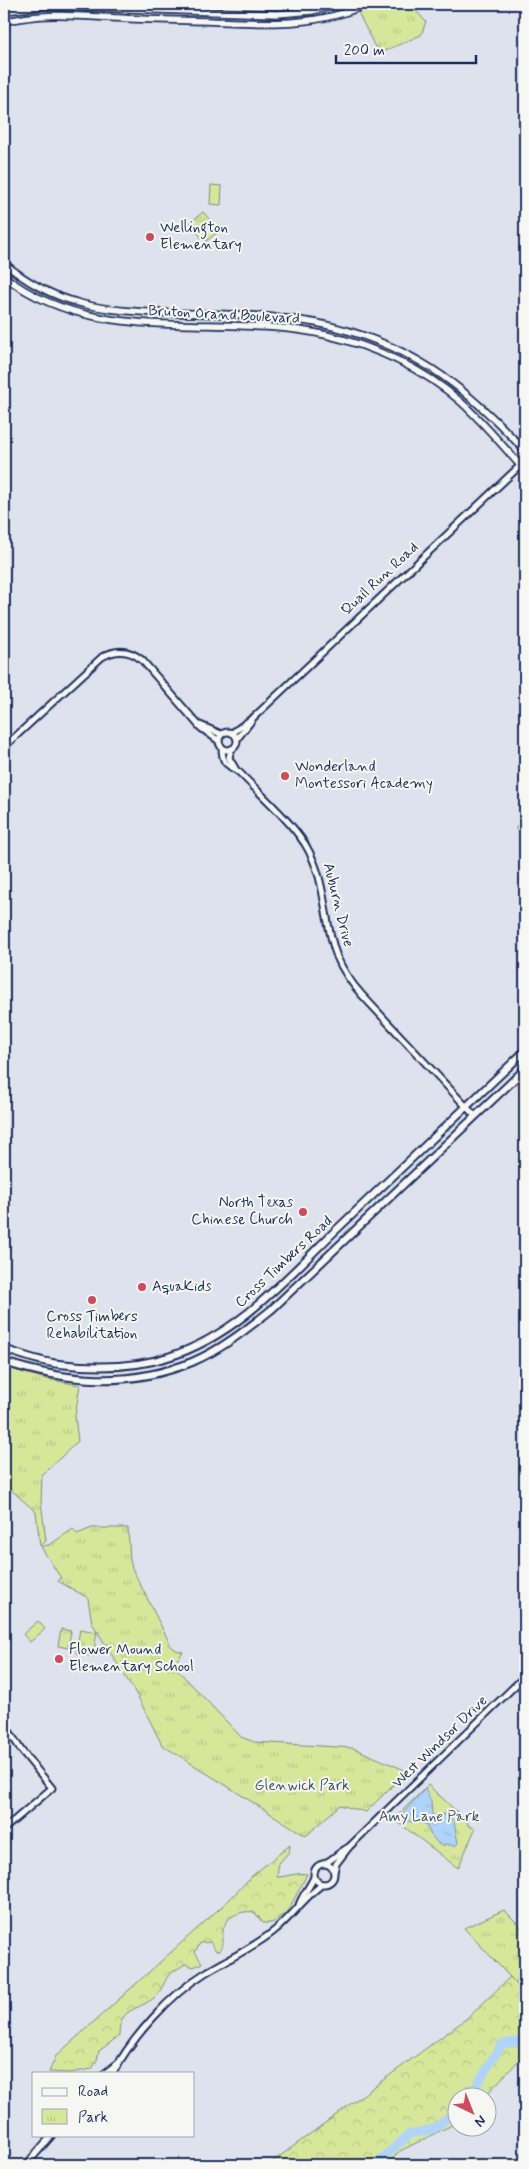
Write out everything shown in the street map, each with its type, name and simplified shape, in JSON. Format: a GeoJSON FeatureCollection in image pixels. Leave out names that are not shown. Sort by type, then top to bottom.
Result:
{"type":"FeatureCollection","features":[{"type":"Feature","properties":{"kind":"main road"},"geometry":{"type":"LineString","coordinates":[[4,12],[45,6],[277,14],[312,11],[341,4]]}},
{"type":"Feature","properties":{"kind":"main road"},"geometry":{"type":"LineString","coordinates":[[4,22],[44,15],[72,14],[117,18],[280,23],[316,20],[338,15],[367,4]]}},
{"type":"Feature","properties":{"kind":"main road","name":"Bruton Orand Boulevard"},"geometry":{"type":"LineString","coordinates":[[4,263],[44,291],[100,309],[127,312],[277,318],[315,323],[367,337],[398,349],[442,374],[479,403],[525,451]]}},
{"type":"Feature","properties":{"kind":"main road","name":"Bruton Orand Boulevard"},"geometry":{"type":"LineString","coordinates":[[4,276],[52,305],[96,318],[130,322],[254,326],[297,330],[366,347],[396,360],[442,387],[523,463],[525,471]]}},
{"type":"Feature","properties":{"kind":"main road","name":"Cross Timbers Road"},"geometry":{"type":"LineString","coordinates":[[4,1349],[58,1364],[105,1366],[160,1359],[185,1351],[209,1339],[240,1319],[260,1303],[525,1051]]}},
{"type":"Feature","properties":{"kind":"main road","name":"Cross Timbers Road"},"geometry":{"type":"LineString","coordinates":[[4,1362],[58,1377],[108,1379],[157,1374],[199,1358],[237,1336],[272,1309],[525,1068]]}},
{"type":"Feature","properties":{"kind":"street","name":"Quail Run Road"},"geometry":{"type":"LineString","coordinates":[[232,733],[254,717],[523,463]]}},
{"type":"Feature","properties":{"kind":"street"},"geometry":{"type":"LineString","coordinates":[[4,747],[90,668],[107,654],[117,651],[130,652],[142,660],[205,731],[218,741],[222,747],[226,750],[236,746],[237,739],[232,733],[221,734],[200,725]]}},
{"type":"Feature","properties":{"kind":"street","name":"Quail Run Road"},"geometry":{"type":"LineString","coordinates":[[237,739],[254,717]]}},
{"type":"Feature","properties":{"kind":"street"},"geometry":{"type":"LineString","coordinates":[[218,741],[221,734]]}},
{"type":"Feature","properties":{"kind":"street","name":"Auburn Drive"},"geometry":{"type":"LineString","coordinates":[[222,747],[225,761],[235,768],[294,829],[314,860],[323,888],[334,946],[350,980],[475,1116]]}},
{"type":"Feature","properties":{"kind":"street"},"geometry":{"type":"LineString","coordinates":[[231,749],[229,758],[235,768]]}},
{"type":"Feature","properties":{"kind":"street","name":"West Windsor Drive"},"geometry":{"type":"LineString","coordinates":[[299,1905],[306,1901],[316,1889],[332,1880],[336,1864],[349,1847],[525,1676]]}},
{"type":"Feature","properties":{"kind":"street"},"geometry":{"type":"LineString","coordinates":[[4,1723],[21,1750],[52,1788],[4,1829]]}},
{"type":"Feature","properties":{"kind":"street","name":"West Windsor Drive"},"geometry":{"type":"LineString","coordinates":[[113,2072],[117,2064],[157,2012],[174,1996],[206,1972],[233,1958],[275,1931],[299,1905],[314,1877],[316,1867],[331,1861],[341,1850],[349,1847]]}},
{"type":"Feature","properties":{"kind":"street"},"geometry":{"type":"LineString","coordinates":[[325,1863],[332,1867],[334,1872]]}},
{"type":"Feature","properties":{"kind":"street"},"geometry":{"type":"LineString","coordinates":[[314,1877],[316,1882],[324,1884]]}},
{"type":"Feature","properties":{"kind":"street","name":"West Windsor Drive"},"geometry":{"type":"LineString","coordinates":[[106,2072],[117,2064]]}},
{"type":"Feature","properties":{"kind":"street"},"geometry":{"type":"LineString","coordinates":[[26,2165],[51,2136]]}},
{"type":"Feature","properties":{"kind":"green space"},"geometry":{"type":"Polygon","coordinates":[[[377,4],[410,4],[426,22],[421,35],[382,52],[378,47],[375,47],[358,12],[377,4]]]}},
{"type":"Feature","properties":{"kind":"green space"},"geometry":{"type":"Polygon","coordinates":[[[211,185],[222,186],[221,205],[210,204],[211,185]]]}},
{"type":"Feature","properties":{"kind":"green space"},"geometry":{"type":"Polygon","coordinates":[[[203,212],[219,231],[205,242],[190,223],[203,212]]]}},
{"type":"Feature","properties":{"kind":"green space"},"geometry":{"type":"Polygon","coordinates":[[[525,818],[525,840],[516,829],[517,825],[525,818]]]}},
{"type":"Feature","properties":{"kind":"green space"},"geometry":{"type":"Polygon","coordinates":[[[4,1367],[46,1379],[80,1385],[75,1416],[78,1441],[42,1475],[41,1502],[46,1541],[40,1546],[36,1512],[9,1488],[4,1479],[4,1367]]]}},
{"type":"Feature","properties":{"kind":"green space","name":"Glenwick Park"},"geometry":{"type":"Polygon","coordinates":[[[92,1528],[128,1528],[132,1568],[171,1646],[183,1652],[173,1665],[241,1737],[254,1742],[353,1748],[407,1771],[366,1812],[340,1805],[306,1836],[162,1745],[138,1697],[92,1623],[88,1598],[58,1581],[61,1578],[41,1547],[51,1544],[73,1529],[77,1534],[92,1528]]]}},
{"type":"Feature","properties":{"kind":"green space"},"geometry":{"type":"Polygon","coordinates":[[[38,1621],[45,1629],[30,1642],[23,1634],[38,1621]]]}},
{"type":"Feature","properties":{"kind":"green space"},"geometry":{"type":"Polygon","coordinates":[[[61,1629],[71,1631],[68,1648],[58,1646],[61,1629]]]}},
{"type":"Feature","properties":{"kind":"green space"},"geometry":{"type":"Polygon","coordinates":[[[80,1629],[97,1632],[93,1656],[76,1653],[80,1629]]]}},
{"type":"Feature","properties":{"kind":"green space","name":"Amy Lane Park"},"geometry":{"type":"Polygon","coordinates":[[[428,1785],[467,1821],[468,1825],[475,1829],[458,1868],[394,1819],[428,1785]]]}},
{"type":"Feature","properties":{"kind":"green space"},"geometry":{"type":"Polygon","coordinates":[[[290,1845],[289,1852],[279,1863],[277,1877],[307,1874],[288,1911],[272,1923],[263,1923],[254,1912],[239,1913],[230,1918],[224,1926],[223,1943],[220,1951],[216,1951],[210,1942],[200,1943],[195,1952],[202,1963],[194,1967],[185,1964],[173,1972],[169,1975],[157,1995],[126,2014],[122,2019],[119,2036],[99,2051],[92,2069],[76,2072],[49,2072],[56,2056],[230,1899],[253,1875],[290,1845]]]}},
{"type":"Feature","properties":{"kind":"green space"},"geometry":{"type":"Polygon","coordinates":[[[504,1910],[525,1931],[525,1993],[464,1928],[504,1910]]]}},
{"type":"Feature","properties":{"kind":"green space"},"geometry":{"type":"Polygon","coordinates":[[[510,1977],[525,1993],[525,2054],[495,2086],[446,2086],[446,2128],[400,2151],[386,2165],[268,2165],[470,2016],[510,1977]]]}},
{"type":"Feature","properties":{"kind":"water"},"geometry":{"type":"Polygon","coordinates":[[[425,1789],[431,1801],[432,1815],[437,1816],[447,1813],[454,1822],[458,1843],[455,1846],[445,1844],[442,1846],[439,1844],[432,1837],[426,1824],[400,1820],[403,1817],[403,1813],[425,1789]]]}},
{"type":"Feature","properties":{"kind":"waterway"},"geometry":{"type":"LineString","coordinates":[[476,2086],[502,2044],[525,2039]]}},
{"type":"Feature","properties":{"kind":"waterway"},"geometry":{"type":"LineString","coordinates":[[374,2165],[410,2134],[434,2129],[446,2119]]}},
{"type":"Feature","properties":{"kind":"place","name":"Wellington Elementary"},"geometry":{"type":"Point","coordinates":[150,237]}},
{"type":"Feature","properties":{"kind":"place","name":"Wonderland Montessori Academy"},"geometry":{"type":"Point","coordinates":[285,776]}},
{"type":"Feature","properties":{"kind":"place","name":"North Texas Chinese Church"},"geometry":{"type":"Point","coordinates":[303,1212]}},
{"type":"Feature","properties":{"kind":"place","name":"AquaKids"},"geometry":{"type":"Point","coordinates":[142,1287]}},
{"type":"Feature","properties":{"kind":"place","name":"Cross Timbers Rehabilitation"},"geometry":{"type":"Point","coordinates":[92,1300]}},
{"type":"Feature","properties":{"kind":"place","name":"Flower Mound Elementary School"},"geometry":{"type":"Point","coordinates":[59,1659]}}]}
